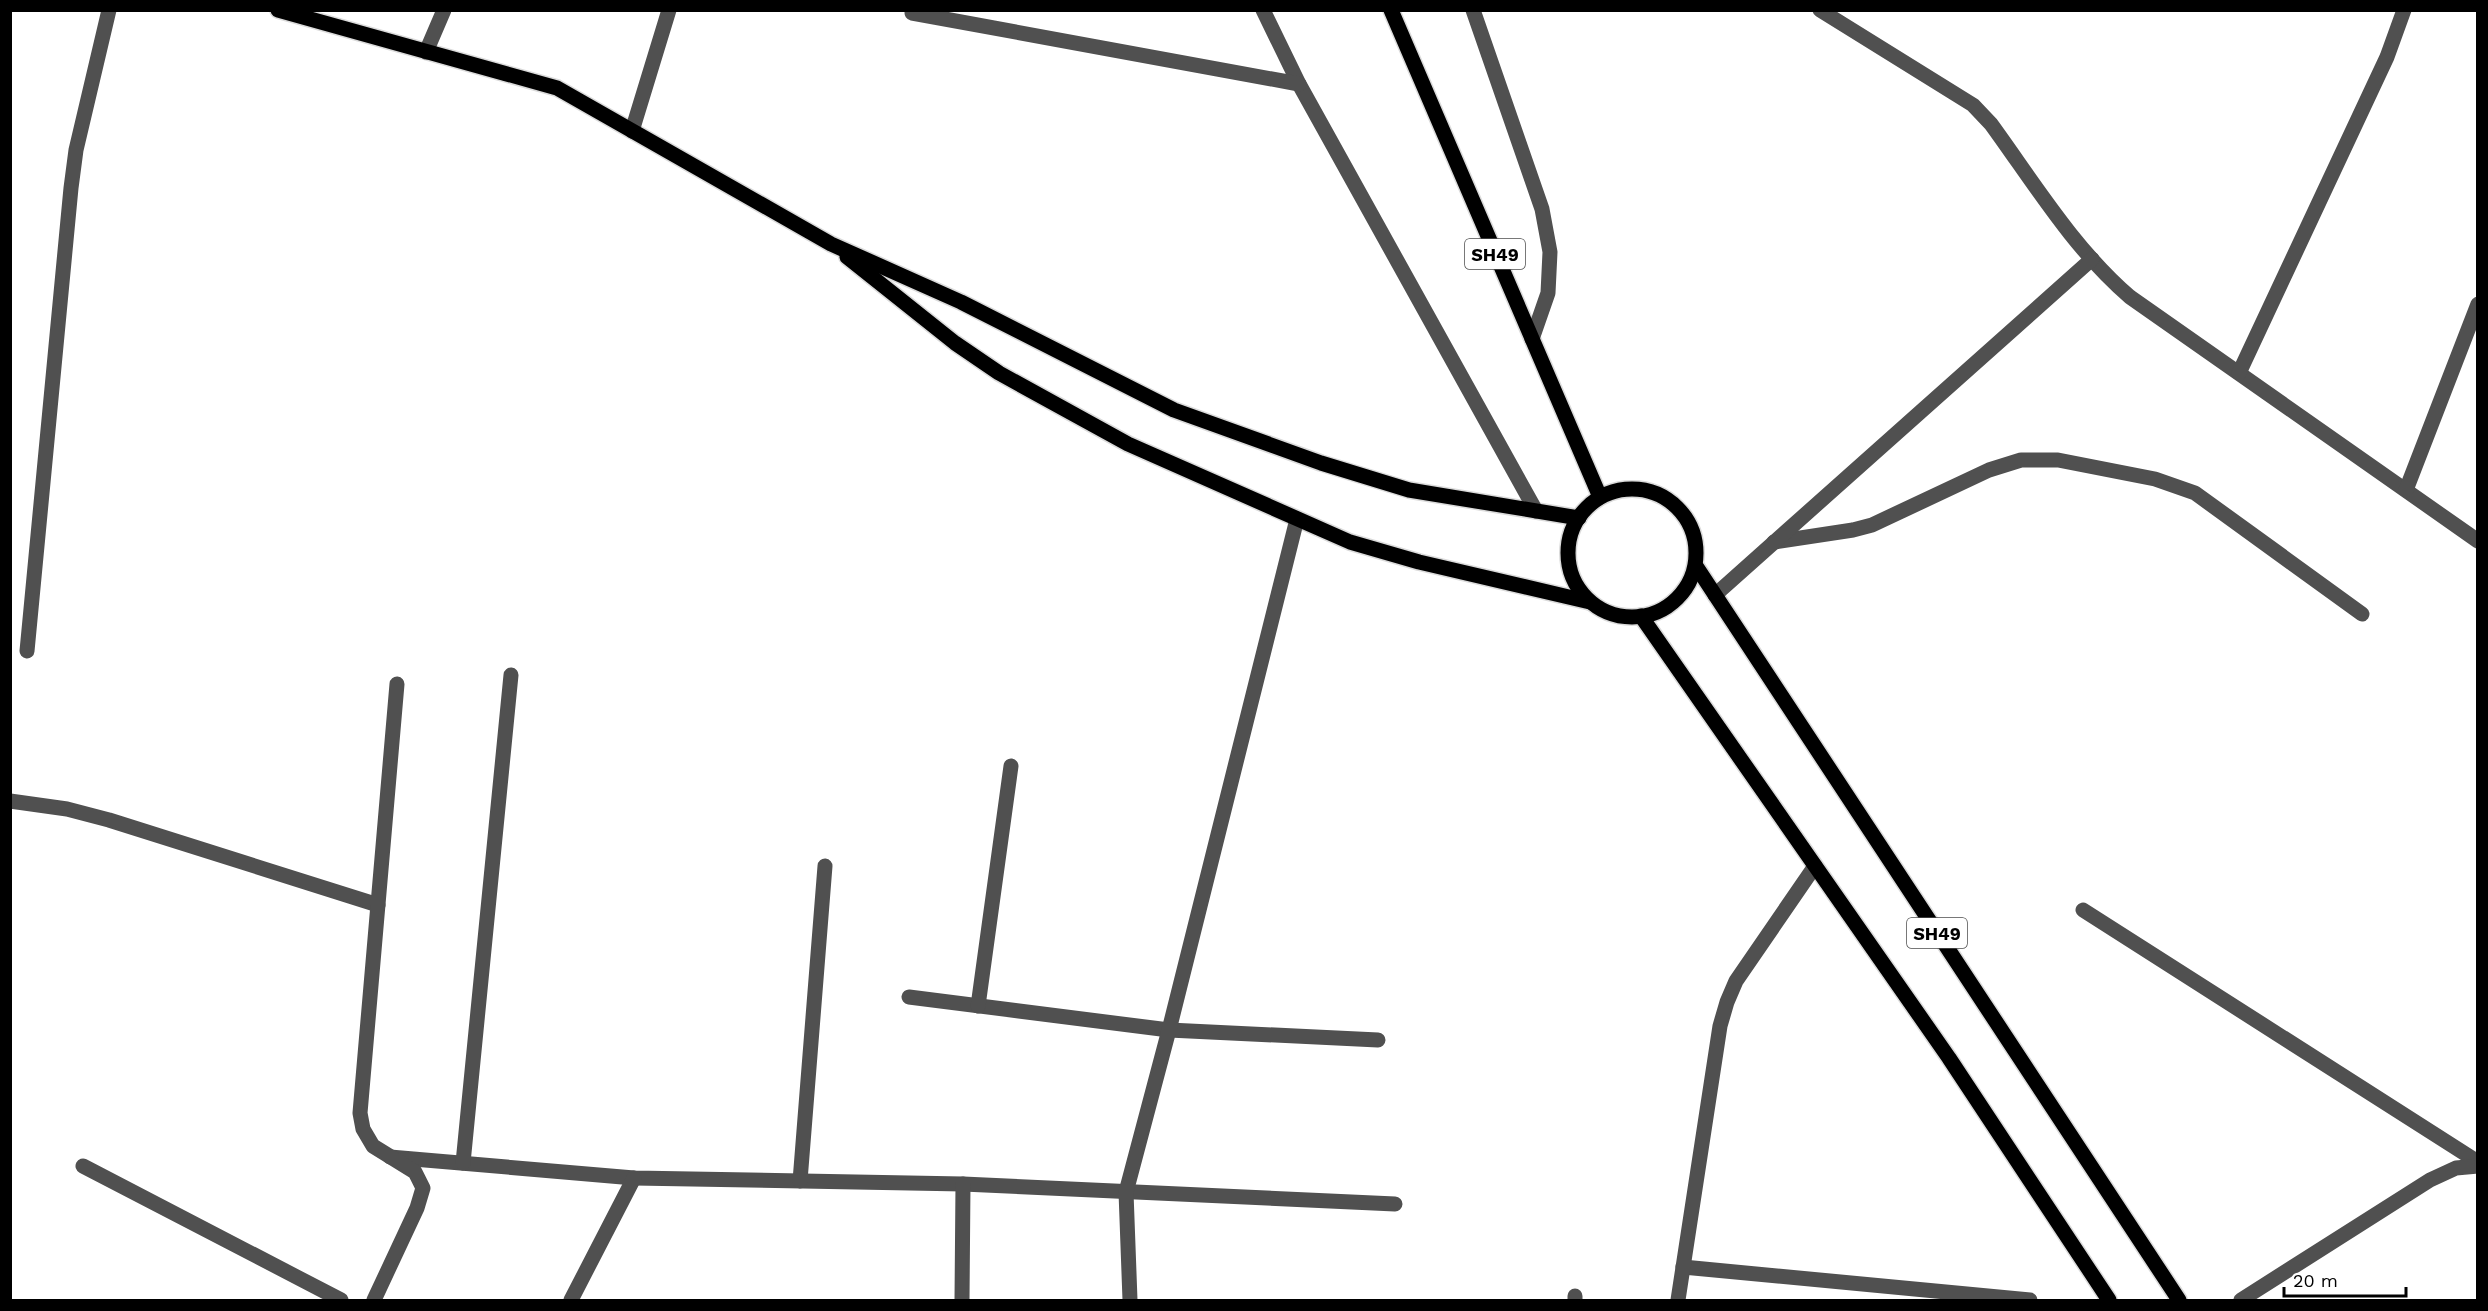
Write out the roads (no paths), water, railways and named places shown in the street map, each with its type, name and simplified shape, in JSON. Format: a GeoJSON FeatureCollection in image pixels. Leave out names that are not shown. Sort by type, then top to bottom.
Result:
{"type":"FeatureCollection","features":[{"type":"Feature","properties":{"kind":"main road"},"geometry":{"type":"LineString","coordinates":[[278,10],[557,88],[831,244],[961,302],[1174,410],[1320,463],[1409,490],[1579,518]]}},
{"type":"Feature","properties":{"kind":"main road","name":"SH49"},"geometry":{"type":"LineString","coordinates":[[1391,10],[1600,497]]}},
{"type":"Feature","properties":{"kind":"main road"},"geometry":{"type":"LineString","coordinates":[[831,244],[955,343],[999,373],[1128,444],[1350,542],[1419,562],[1590,602],[1609,614],[1631,618],[1653,615],[1672,604],[1687,587],[1696,566],[1696,543],[1693,533],[1689,522],[1675,505],[1658,494],[1639,489],[1619,489],[1600,497],[1584,509],[1573,526],[1568,545],[1568,565],[1576,584],[1590,602]]}},
{"type":"Feature","properties":{"kind":"main road","name":"SH49"},"geometry":{"type":"LineString","coordinates":[[1696,566],[2179,1300]]}},
{"type":"Feature","properties":{"kind":"main road","name":"SH49"},"geometry":{"type":"LineString","coordinates":[[1641,616],[1948,1058],[2109,1300]]}},
{"type":"Feature","properties":{"kind":"street"},"geometry":{"type":"LineString","coordinates":[[27,651],[70,188],[76,150],[109,10]]}},
{"type":"Feature","properties":{"kind":"street"},"geometry":{"type":"LineString","coordinates":[[426,52],[444,10]]}},
{"type":"Feature","properties":{"kind":"street"},"geometry":{"type":"LineString","coordinates":[[632,131],[669,10]]}},
{"type":"Feature","properties":{"kind":"street"},"geometry":{"type":"LineString","coordinates":[[1263,10],[1299,84],[1536,511]]}},
{"type":"Feature","properties":{"kind":"street"},"geometry":{"type":"LineString","coordinates":[[1473,10],[1542,209],[1550,252],[1548,293],[1532,339]]}},
{"type":"Feature","properties":{"kind":"street"},"geometry":{"type":"LineString","coordinates":[[1820,10],[1973,105],[1991,124],[2092,259],[2106,276],[2130,297],[2478,541]]}},
{"type":"Feature","properties":{"kind":"street"},"geometry":{"type":"LineString","coordinates":[[2239,373],[2387,57],[2404,10]]}},
{"type":"Feature","properties":{"kind":"street"},"geometry":{"type":"LineString","coordinates":[[912,13],[1299,84]]}},
{"type":"Feature","properties":{"kind":"street"},"geometry":{"type":"LineString","coordinates":[[1715,595],[2092,259]]}},
{"type":"Feature","properties":{"kind":"street"},"geometry":{"type":"LineString","coordinates":[[2406,490],[2478,304]]}},
{"type":"Feature","properties":{"kind":"street"},"geometry":{"type":"LineString","coordinates":[[1774,542],[1872,525],[1989,470],[2021,460],[2058,460],[2155,479],[2195,493],[2362,614]]}},
{"type":"Feature","properties":{"kind":"street"},"geometry":{"type":"LineString","coordinates":[[1130,1300],[1126,1192],[1297,519]]}},
{"type":"Feature","properties":{"kind":"street"},"geometry":{"type":"LineString","coordinates":[[463,1163],[511,675]]}},
{"type":"Feature","properties":{"kind":"street"},"geometry":{"type":"LineString","coordinates":[[374,1300],[417,1208],[423,1188],[415,1172],[373,1146],[363,1129],[360,1113],[397,684]]}},
{"type":"Feature","properties":{"kind":"street"},"geometry":{"type":"LineString","coordinates":[[978,1006],[1011,766]]}},
{"type":"Feature","properties":{"kind":"street"},"geometry":{"type":"LineString","coordinates":[[10,801],[67,809],[109,820],[378,905]]}},
{"type":"Feature","properties":{"kind":"street"},"geometry":{"type":"LineString","coordinates":[[800,1181],[825,866]]}},
{"type":"Feature","properties":{"kind":"street"},"geometry":{"type":"LineString","coordinates":[[1678,1300],[1720,1026],[1726,1002],[1736,981],[1815,866]]}},
{"type":"Feature","properties":{"kind":"street"},"geometry":{"type":"LineString","coordinates":[[2083,910],[2478,1164]]}},
{"type":"Feature","properties":{"kind":"street"},"geometry":{"type":"LineString","coordinates":[[909,997],[1169,1030],[1377,1040]]}},
{"type":"Feature","properties":{"kind":"street"},"geometry":{"type":"LineString","coordinates":[[390,1157],[634,1178],[963,1184],[1395,1204]]}},
{"type":"Feature","properties":{"kind":"street"},"geometry":{"type":"LineString","coordinates":[[2241,1300],[2430,1180],[2456,1168],[2478,1164]]}},
{"type":"Feature","properties":{"kind":"street"},"geometry":{"type":"LineString","coordinates":[[83,1166],[341,1300]]}},
{"type":"Feature","properties":{"kind":"street"},"geometry":{"type":"LineString","coordinates":[[571,1300],[634,1178]]}},
{"type":"Feature","properties":{"kind":"street"},"geometry":{"type":"LineString","coordinates":[[962,1300],[963,1184]]}},
{"type":"Feature","properties":{"kind":"street"},"geometry":{"type":"LineString","coordinates":[[1683,1267],[2030,1300]]}}]}
